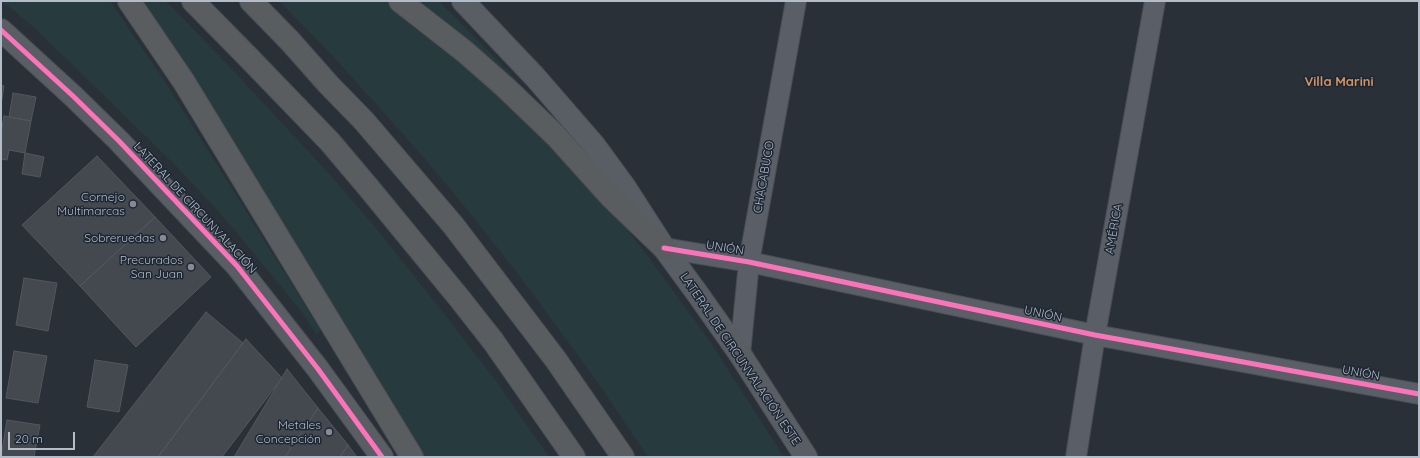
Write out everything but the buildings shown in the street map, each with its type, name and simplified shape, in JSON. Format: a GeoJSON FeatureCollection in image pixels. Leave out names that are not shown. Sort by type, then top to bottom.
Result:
{"type":"FeatureCollection","features":[{"type":"Feature","properties":{"kind":"highway"},"geometry":{"type":"LineString","coordinates":[[129,1],[188,88],[412,457]]}},
{"type":"Feature","properties":{"kind":"highway"},"geometry":{"type":"LineString","coordinates":[[193,1],[330,142],[368,186],[493,341],[574,457]]}},
{"type":"Feature","properties":{"kind":"highway"},"geometry":{"type":"LineString","coordinates":[[251,1],[364,121],[448,219],[551,354],[623,457]]}},
{"type":"Feature","properties":{"kind":"highway"},"geometry":{"type":"LineString","coordinates":[[400,1],[464,51],[505,87],[556,136],[610,196],[664,248]]}},
{"type":"Feature","properties":{"kind":"street","name":"LATERAL DE CIRCUNVALACIÓN ESTE"},"geometry":{"type":"LineString","coordinates":[[463,1],[535,77],[594,145],[628,192],[664,248],[740,354],[806,457]]}},
{"type":"Feature","properties":{"kind":"street","name":"CHACABUCO"},"geometry":{"type":"LineString","coordinates":[[740,354],[749,262],[796,1]]}},
{"type":"Feature","properties":{"kind":"street","name":"AMÉRICA"},"geometry":{"type":"LineString","coordinates":[[1076,457],[1095,335],[1155,1]]}},
{"type":"Feature","properties":{"kind":"street","name":"LATERAL DE CIRCUNVALACIÓN"},"geometry":{"type":"LineString","coordinates":[[1,30],[68,91],[119,141],[237,266],[318,369],[382,457]]}},
{"type":"Feature","properties":{"kind":"street","name":"UNIÓN"},"geometry":{"type":"LineString","coordinates":[[664,248],[749,262],[1095,335],[1419,394]]}},
{"type":"Feature","properties":{"kind":"green space"},"geometry":{"type":"Polygon","coordinates":[[[2,1],[110,1],[164,80],[321,331],[316,334],[302,312],[221,214],[174,164],[30,24],[2,1]]]}},
{"type":"Feature","properties":{"kind":"green space"},"geometry":{"type":"Polygon","coordinates":[[[139,1],[165,1],[173,8],[334,179],[376,228],[453,325],[496,381],[549,457],[420,457],[139,1]]]}},
{"type":"Feature","properties":{"kind":"green space"},"geometry":{"type":"Polygon","coordinates":[[[279,1],[387,1],[402,11],[533,126],[615,214],[647,255],[709,340],[784,457],[648,457],[596,380],[521,278],[474,218],[426,160],[331,54],[279,1]]]}},
{"type":"Feature","properties":{"kind":"green space"},"geometry":{"type":"Polygon","coordinates":[[[420,1],[439,1],[515,78],[514,78],[420,1]]]}},
{"type":"Feature","properties":{"kind":"cycle path"},"geometry":{"type":"LineString","coordinates":[[1,30],[73,96],[119,141],[237,266],[318,369],[382,457]]}},
{"type":"Feature","properties":{"kind":"cycle path"},"geometry":{"type":"LineString","coordinates":[[664,248],[749,262],[1095,335],[1419,394]]}},
{"type":"Feature","properties":{"kind":"place","name":"Cornejo Multimarcas"},"geometry":{"type":"Point","coordinates":[133,204]}},
{"type":"Feature","properties":{"kind":"place","name":"Sobreruedas"},"geometry":{"type":"Point","coordinates":[163,238]}},
{"type":"Feature","properties":{"kind":"place","name":"Precurados San Juan"},"geometry":{"type":"Point","coordinates":[191,267]}},
{"type":"Feature","properties":{"kind":"place","name":"Metales Concepción"},"geometry":{"type":"Point","coordinates":[329,432]}},
{"type":"Feature","properties":{"kind":"district","name":"Villa Marini"},"geometry":{"type":"Point","coordinates":[1339,82]}}]}
